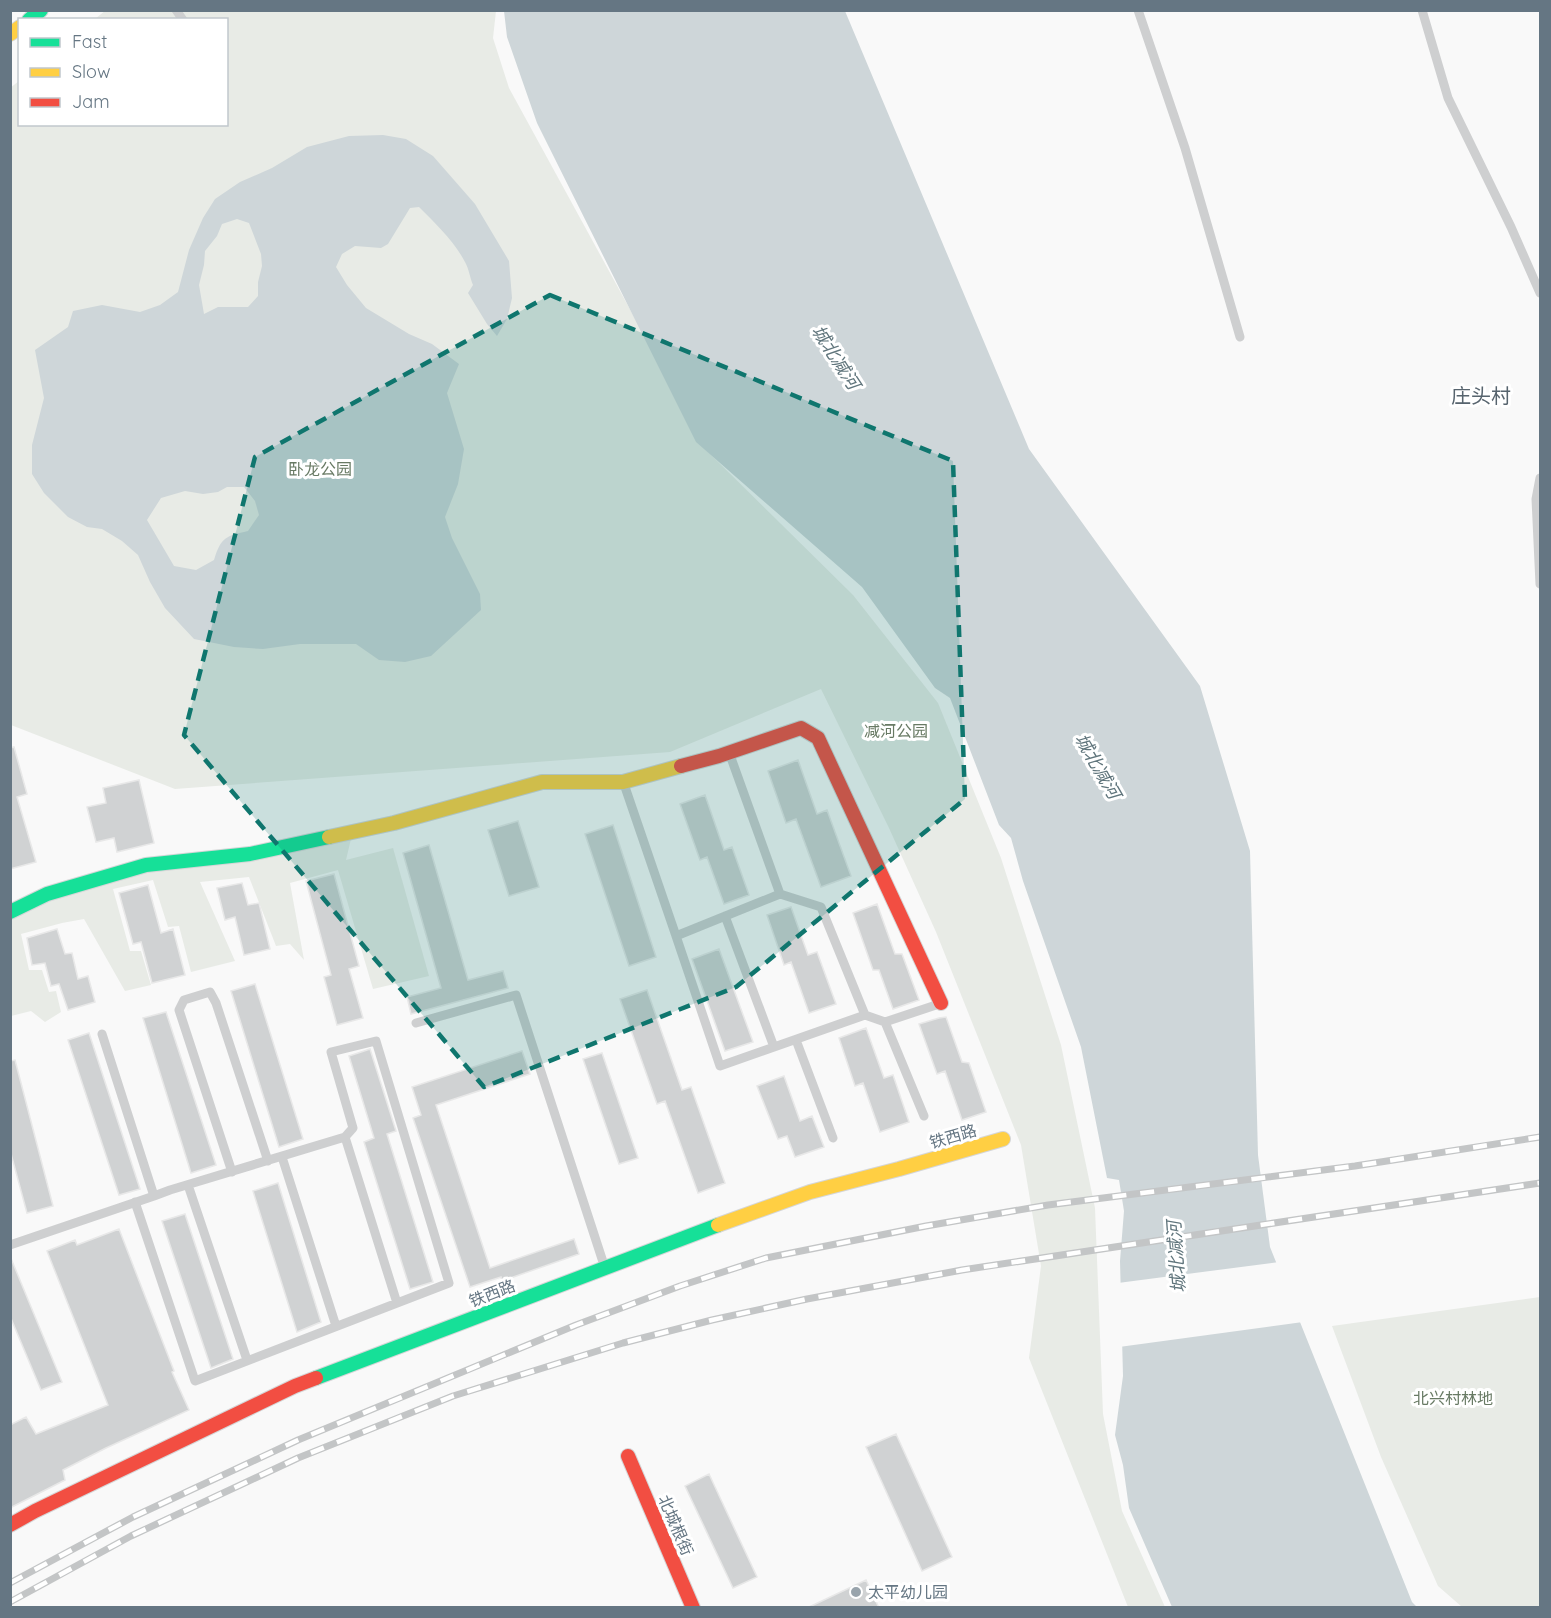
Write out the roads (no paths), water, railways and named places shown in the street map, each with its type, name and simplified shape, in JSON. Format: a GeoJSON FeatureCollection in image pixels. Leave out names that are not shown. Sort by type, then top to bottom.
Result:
{"type":"FeatureCollection","features":[{"type":"Feature","properties":{"kind":"street"},"geometry":{"type":"LineString","coordinates":[[10,912],[47,894],[146,865],[250,854],[394,823],[542,782],[623,782],[729,753],[801,728],[818,738],[941,1004]]}},
{"type":"Feature","properties":{"kind":"street","name":"铁西路"},"geometry":{"type":"LineString","coordinates":[[10,1525],[295,1386],[810,1192],[1003,1139]]}},
{"type":"Feature","properties":{"kind":"street","name":"北城根街"},"geometry":{"type":"LineString","coordinates":[[628,1456],[693,1608]]}},
{"type":"Feature","properties":{"kind":"lane"},"geometry":{"type":"LineString","coordinates":[[1138,10],[1185,148],[1240,337]]}},
{"type":"Feature","properties":{"kind":"lane"},"geometry":{"type":"LineString","coordinates":[[1422,10],[1448,99],[1511,227],[1540,293]]}},
{"type":"Feature","properties":{"kind":"lane"},"geometry":{"type":"LineString","coordinates":[[1540,478],[1536,499],[1540,584]]}},
{"type":"Feature","properties":{"kind":"lane"},"geometry":{"type":"LineString","coordinates":[[729,753],[780,894]]}},
{"type":"Feature","properties":{"kind":"lane"},"geometry":{"type":"LineString","coordinates":[[623,782],[720,1066],[865,1016],[885,1022],[941,1004]]}},
{"type":"Feature","properties":{"kind":"lane"},"geometry":{"type":"LineString","coordinates":[[676,936],[780,894],[821,907],[865,1016]]}},
{"type":"Feature","properties":{"kind":"lane"},"geometry":{"type":"LineString","coordinates":[[725,916],[774,1047]]}},
{"type":"Feature","properties":{"kind":"lane"},"geometry":{"type":"LineString","coordinates":[[232,1172],[179,1010],[184,1000],[210,992],[216,1003],[268,1161]]}},
{"type":"Feature","properties":{"kind":"lane"},"geometry":{"type":"LineString","coordinates":[[416,1023],[516,995],[605,1268]]}},
{"type":"Feature","properties":{"kind":"lane"},"geometry":{"type":"LineString","coordinates":[[885,1022],[924,1116]]}},
{"type":"Feature","properties":{"kind":"lane"},"geometry":{"type":"LineString","coordinates":[[102,1034],[154,1196]]}},
{"type":"Feature","properties":{"kind":"lane"},"geometry":{"type":"LineString","coordinates":[[796,1040],[833,1138]]}},
{"type":"Feature","properties":{"kind":"lane"},"geometry":{"type":"LineString","coordinates":[[10,1245],[135,1202],[345,1137],[352,1128],[331,1052],[376,1041],[449,1283],[195,1381],[135,1202]]}},
{"type":"Feature","properties":{"kind":"lane"},"geometry":{"type":"LineString","coordinates":[[345,1137],[397,1303]]}},
{"type":"Feature","properties":{"kind":"lane"},"geometry":{"type":"LineString","coordinates":[[282,1157],[336,1326]]}},
{"type":"Feature","properties":{"kind":"lane"},"geometry":{"type":"LineString","coordinates":[[188,1185],[248,1360]]}},
{"type":"Feature","properties":{"kind":"water","name":"城北减河"},"geometry":{"type":"Polygon","coordinates":[[[504,11],[845,11],[1029,449],[1200,686],[1250,851],[1258,1155],[1270,1247],[1412,1602],[1417,1607],[1172,1607],[1129,1508],[1123,1465],[1115,1435],[1123,1376],[1120,1261],[1124,1211],[1119,1180],[1107,1178],[1081,1047],[1023,881],[1011,838],[999,825],[950,698],[935,688],[862,587],[696,442],[537,123],[507,37],[504,11]]]}},
{"type":"Feature","properties":{"kind":"water"},"geometry":{"type":"Polygon","coordinates":[[[383,135],[406,139],[433,156],[475,204],[509,261],[512,298],[507,319],[497,336],[468,293],[473,285],[461,254],[419,207],[410,208],[388,244],[381,248],[355,246],[342,254],[336,267],[366,308],[409,334],[432,344],[459,364],[447,393],[464,449],[458,484],[445,517],[452,538],[480,594],[481,610],[431,656],[405,662],[379,660],[356,644],[300,644],[263,649],[234,647],[194,639],[165,608],[138,555],[122,541],[102,529],[87,527],[68,517],[44,493],[32,474],[32,445],[44,398],[35,350],[68,327],[73,311],[102,305],[140,312],[160,305],[178,292],[189,250],[203,218],[215,199],[240,182],[272,168],[307,147],[349,136],[383,135]],[[237,219],[222,224],[217,236],[205,251],[199,285],[204,314],[218,307],[248,307],[258,296],[258,282],[262,266],[261,254],[249,223],[237,219]],[[227,487],[218,492],[203,494],[185,491],[161,498],[147,520],[174,566],[196,570],[214,560],[219,546],[225,539],[248,531],[259,515],[255,501],[244,487],[227,487]]]}},
{"type":"Feature","properties":{"kind":"railway"},"geometry":{"type":"LineString","coordinates":[[10,1583],[133,1517],[298,1440],[576,1325],[680,1286],[766,1258],[926,1226],[1048,1205],[1355,1166],[1540,1137]]}},
{"type":"Feature","properties":{"kind":"railway"},"geometry":{"type":"LineString","coordinates":[[10,1602],[131,1536],[298,1458],[453,1396],[623,1343],[807,1299],[962,1270],[1540,1183]]}},
{"type":"Feature","properties":{"kind":"place","name":"太平幼儿园"},"geometry":{"type":"Point","coordinates":[856,1592]}},
{"type":"Feature","properties":{"kind":"district","name":"庄头村"},"geometry":{"type":"Point","coordinates":[1481,395]}},
{"type":"Feature","properties":{"kind":"park label","name":"卧龙公园"},"geometry":{"type":"Point","coordinates":[320,469]}},
{"type":"Feature","properties":{"kind":"park label","name":"减河公园"},"geometry":{"type":"Point","coordinates":[896,731]}},
{"type":"Feature","properties":{"kind":"park label","name":"北兴村林地"},"geometry":{"type":"Point","coordinates":[1453,1398]}}]}
